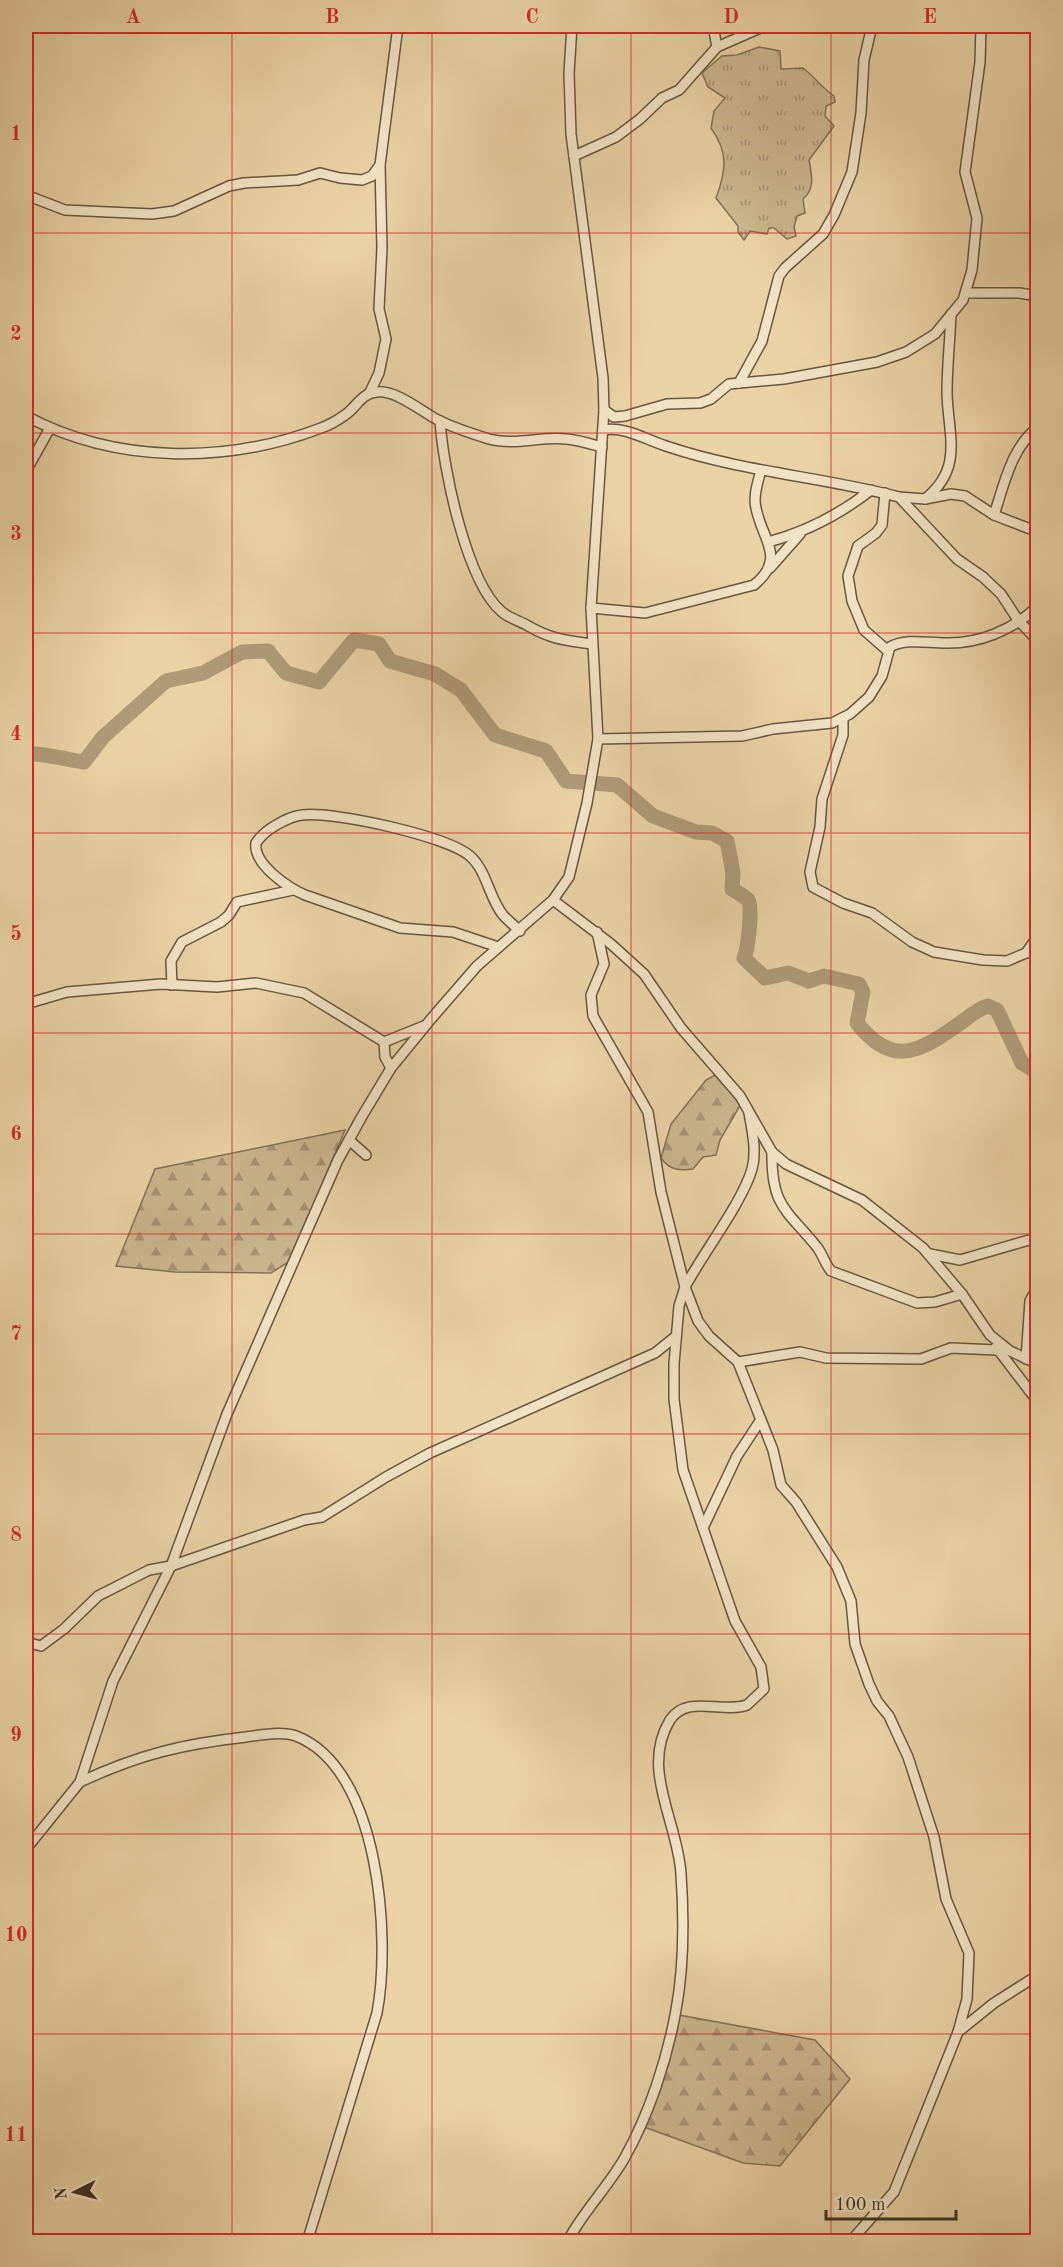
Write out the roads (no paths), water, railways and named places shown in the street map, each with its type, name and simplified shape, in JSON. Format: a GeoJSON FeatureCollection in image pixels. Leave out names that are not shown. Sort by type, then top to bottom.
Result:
{"type":"FeatureCollection","features":[{"type":"Feature","properties":{"kind":"street"},"geometry":{"type":"LineString","coordinates":[[26,416],[50,428],[105,446],[178,453],[233,450],[285,441],[329,425],[346,415],[369,392],[379,374],[386,339],[379,309],[382,248],[380,165],[398,26]]}},
{"type":"Feature","properties":{"kind":"street"},"geometry":{"type":"LineString","coordinates":[[26,1849],[80,1782],[113,1681],[171,1566],[227,1414],[338,1160],[349,1140],[391,1068],[424,1026],[498,947],[520,931],[553,900],[569,877],[598,739],[591,644],[591,608],[604,411],[603,378],[569,113],[572,26]]}},
{"type":"Feature","properties":{"kind":"street"},"geometry":{"type":"LineString","coordinates":[[713,26],[717,47]]}},
{"type":"Feature","properties":{"kind":"street"},"geometry":{"type":"LineString","coordinates":[[574,156],[616,136],[640,119],[662,98],[679,90],[717,47],[765,26]]}},
{"type":"Feature","properties":{"kind":"street"},"geometry":{"type":"LineString","coordinates":[[739,383],[762,341],[779,276],[785,267],[823,234],[846,189],[855,158],[861,113],[862,73],[872,26]]}},
{"type":"Feature","properties":{"kind":"street"},"geometry":{"type":"LineString","coordinates":[[604,411],[614,417],[667,404],[700,403],[711,399],[729,384],[812,375],[894,358],[926,341],[967,293],[977,228],[966,185],[966,149],[980,63],[981,26]]}},
{"type":"Feature","properties":{"kind":"street"},"geometry":{"type":"LineString","coordinates":[[26,195],[65,210],[152,214],[185,207],[229,186],[298,180],[320,173],[362,180],[372,176],[380,165]]}},
{"type":"Feature","properties":{"kind":"street"},"geometry":{"type":"LineString","coordinates":[[967,293],[1018,293],[1038,296]]}},
{"type":"Feature","properties":{"kind":"street"},"geometry":{"type":"LineString","coordinates":[[925,499],[940,487],[947,476],[951,460],[947,395],[951,314]]}},
{"type":"Feature","properties":{"kind":"street"},"geometry":{"type":"LineString","coordinates":[[369,392],[381,391],[393,395],[440,421],[491,439],[512,442],[566,438],[602,447]]}},
{"type":"Feature","properties":{"kind":"street"},"geometry":{"type":"LineString","coordinates":[[440,421],[445,464],[465,541],[476,573],[496,607],[510,618],[531,627],[539,634],[591,644]]}},
{"type":"Feature","properties":{"kind":"street"},"geometry":{"type":"LineString","coordinates":[[994,515],[1015,456],[1030,433],[1038,427]]}},
{"type":"Feature","properties":{"kind":"street"},"geometry":{"type":"LineString","coordinates":[[26,471],[50,428]]}},
{"type":"Feature","properties":{"kind":"street"},"geometry":{"type":"LineString","coordinates":[[603,430],[623,428],[635,435],[675,449],[761,470],[899,497],[925,499],[957,495],[972,500],[994,515],[1038,532]]}},
{"type":"Feature","properties":{"kind":"street"},"geometry":{"type":"LineString","coordinates":[[761,470],[756,508],[768,543],[770,568]]}},
{"type":"Feature","properties":{"kind":"street"},"geometry":{"type":"LineString","coordinates":[[768,543],[802,532],[851,506],[870,490]]}},
{"type":"Feature","properties":{"kind":"street"},"geometry":{"type":"LineString","coordinates":[[885,493],[882,525],[876,533],[858,546],[848,576],[852,601],[864,630],[888,651]]}},
{"type":"Feature","properties":{"kind":"street"},"geometry":{"type":"LineString","coordinates":[[899,497],[957,559],[983,577],[1001,594],[1017,620],[1038,641]]}},
{"type":"Feature","properties":{"kind":"street"},"geometry":{"type":"LineString","coordinates":[[591,608],[654,612],[687,601],[749,588],[767,575],[770,568],[802,532]]}},
{"type":"Feature","properties":{"kind":"street"},"geometry":{"type":"LineString","coordinates":[[598,739],[742,736],[774,729],[819,726],[843,719],[860,707],[876,686],[886,666],[888,651],[895,644],[971,641],[1001,632],[1038,606]]}},
{"type":"Feature","properties":{"kind":"street"},"geometry":{"type":"LineString","coordinates":[[843,719],[843,735],[822,799],[820,827],[810,872],[813,887],[843,903],[872,913],[912,942],[934,952],[983,960],[1007,961],[1038,948]]}},
{"type":"Feature","properties":{"kind":"street"},"geometry":{"type":"LineString","coordinates":[[498,947],[453,932],[400,928],[293,890],[263,866],[255,849],[259,838],[290,818],[303,815],[347,816],[441,842],[468,854],[477,862],[502,915],[520,931]]}},
{"type":"Feature","properties":{"kind":"street"},"geometry":{"type":"LineString","coordinates":[[172,985],[171,961],[185,938],[220,922],[229,915],[237,902],[293,890]]}},
{"type":"Feature","properties":{"kind":"street"},"geometry":{"type":"LineString","coordinates":[[553,900],[597,933],[644,975],[681,1028],[740,1096],[772,1152],[786,1164],[862,1200],[930,1254],[962,1294],[990,1335],[997,1350],[1038,1402]]}},
{"type":"Feature","properties":{"kind":"street"},"geometry":{"type":"LineString","coordinates":[[597,933],[604,964],[591,995],[592,1016],[648,1112],[661,1192],[685,1287],[698,1321],[709,1336],[738,1362],[773,1450],[781,1485],[796,1502],[837,1567],[851,1601],[855,1644],[869,1684],[889,1716],[921,1792],[934,1838],[946,1899],[969,1953],[967,1999],[958,2032],[894,2192],[850,2241]]}},
{"type":"Feature","properties":{"kind":"street"},"geometry":{"type":"LineString","coordinates":[[1026,953],[1038,936]]}},
{"type":"Feature","properties":{"kind":"street"},"geometry":{"type":"LineString","coordinates":[[26,1004],[67,992],[172,985],[217,987],[256,983],[291,989],[314,999],[384,1042]]}},
{"type":"Feature","properties":{"kind":"street"},"geometry":{"type":"LineString","coordinates":[[384,1042],[424,1026]]}},
{"type":"Feature","properties":{"kind":"street"},"geometry":{"type":"LineString","coordinates":[[384,1042],[385,1057],[391,1068]]}},
{"type":"Feature","properties":{"kind":"street"},"geometry":{"type":"LineString","coordinates":[[567,2241],[623,2160],[636,2134],[659,2073],[676,2008],[680,1971],[682,1875],[678,1848],[657,1765],[661,1742],[670,1721],[687,1707],[743,1707],[751,1703],[764,1689],[761,1667],[735,1621],[683,1470],[674,1399],[675,1337],[685,1287],[744,1188],[753,1167],[754,1147],[749,1113]]}},
{"type":"Feature","properties":{"kind":"street"},"geometry":{"type":"LineString","coordinates":[[349,1140],[366,1155]]}},
{"type":"Feature","properties":{"kind":"street"},"geometry":{"type":"LineString","coordinates":[[772,1152],[775,1189],[782,1206],[791,1221],[820,1251],[831,1271],[917,1303],[935,1302],[962,1294]]}},
{"type":"Feature","properties":{"kind":"street"},"geometry":{"type":"LineString","coordinates":[[930,1254],[960,1260],[1029,1240],[1038,1240]]}},
{"type":"Feature","properties":{"kind":"street"},"geometry":{"type":"LineString","coordinates":[[1026,1359],[1030,1301],[1038,1286]]}},
{"type":"Feature","properties":{"kind":"street"},"geometry":{"type":"LineString","coordinates":[[990,1335],[1010,1351],[1038,1364]]}},
{"type":"Feature","properties":{"kind":"street"},"geometry":{"type":"LineString","coordinates":[[26,1642],[40,1646],[64,1629],[98,1596],[149,1570],[171,1566],[232,1543],[304,1520],[322,1517],[408,1464],[655,1353],[675,1337]]}},
{"type":"Feature","properties":{"kind":"street"},"geometry":{"type":"LineString","coordinates":[[738,1362],[800,1352],[826,1358],[921,1359],[951,1348],[997,1350]]}},
{"type":"Feature","properties":{"kind":"street"},"geometry":{"type":"LineString","coordinates":[[703,1528],[737,1456],[760,1421]]}},
{"type":"Feature","properties":{"kind":"street"},"geometry":{"type":"LineString","coordinates":[[80,1782],[126,1761],[164,1749],[264,1735],[295,1736],[333,1763],[353,1791],[367,1837],[380,1905],[384,1952],[382,1983],[377,2013],[307,2241]]}},
{"type":"Feature","properties":{"kind":"street"},"geometry":{"type":"LineString","coordinates":[[958,2032],[994,2003],[1038,1975]]}},
{"type":"Feature","properties":{"kind":"waterway"},"geometry":{"type":"LineString","coordinates":[[26,754],[84,762],[103,737],[166,681],[203,673],[242,652],[268,651],[286,673],[319,682],[354,640],[379,644],[390,661],[435,674],[461,690],[495,735],[546,751],[566,781],[617,785],[653,816],[696,832],[712,833],[727,841],[733,873],[732,889],[748,900],[749,904],[749,928],[744,958],[765,978],[788,973],[809,981],[824,976],[859,984],[863,992],[857,1023],[869,1036],[892,1050],[904,1051],[928,1044],[975,1012],[988,1006],[997,1010],[1022,1063],[1038,1073]]}}]}
